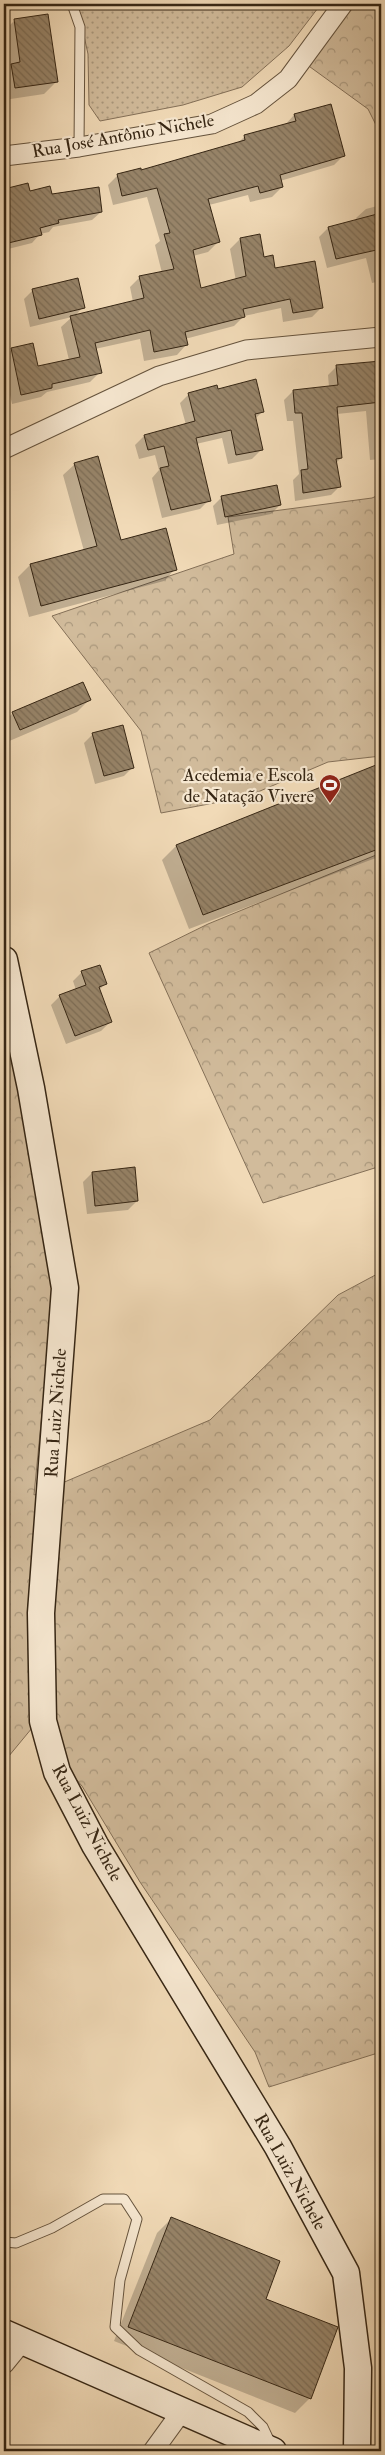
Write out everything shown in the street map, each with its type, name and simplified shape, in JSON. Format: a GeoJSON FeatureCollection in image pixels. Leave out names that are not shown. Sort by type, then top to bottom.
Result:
{"type":"FeatureCollection","features":[{"type":"Feature","properties":{"kind":"street","name":"Rua José Antônio Nichele"},"geometry":{"type":"LineString","coordinates":[[4,156],[79,146],[212,124],[256,104],[288,79],[343,4]]}},
{"type":"Feature","properties":{"kind":"street"},"geometry":{"type":"LineString","coordinates":[[4,449],[159,376],[246,350],[381,337]]}},
{"type":"Feature","properties":{"kind":"street","name":"Rua Luiz Nichele"},"geometry":{"type":"LineString","coordinates":[[4,960],[31,1088],[64,1288],[41,1613],[43,1722],[57,1772],[95,1845],[278,2147],[346,2273],[358,2368],[357,2451]]}},
{"type":"Feature","properties":{"kind":"street"},"geometry":{"type":"LineString","coordinates":[[4,2364],[13,2337],[273,2451]]}},
{"type":"Feature","properties":{"kind":"street"},"geometry":{"type":"LineString","coordinates":[[153,2451],[182,2411]]}},
{"type":"Feature","properties":{"kind":"lane"},"geometry":{"type":"LineString","coordinates":[[72,4],[80,27],[79,146]]}},
{"type":"Feature","properties":{"kind":"lane"},"geometry":{"type":"LineString","coordinates":[[4,2242],[16,2243],[52,2228],[103,2199],[124,2199],[137,2219],[120,2280],[115,2327],[139,2350],[248,2412],[263,2427],[273,2451]]}},
{"type":"Feature","properties":{"kind":"green space"},"geometry":{"type":"Polygon","coordinates":[[[77,4],[321,4],[289,46],[242,87],[183,105],[100,121],[89,105],[88,54],[77,4]]]}},
{"type":"Feature","properties":{"kind":"green space"},"geometry":{"type":"Polygon","coordinates":[[[341,4],[381,4],[381,135],[368,109],[306,64],[341,4]]]}},
{"type":"Feature","properties":{"kind":"green space"},"geometry":{"type":"Polygon","coordinates":[[[381,494],[381,756],[328,762],[246,797],[161,813],[141,731],[52,616],[234,554],[228,517],[372,498],[381,494]]]}},
{"type":"Feature","properties":{"kind":"green space"},"geometry":{"type":"Polygon","coordinates":[[[381,853],[381,1166],[263,1203],[149,953],[208,924],[381,853]]]}},
{"type":"Feature","properties":{"kind":"green space"},"geometry":{"type":"Polygon","coordinates":[[[4,1005],[48,1236],[53,1300],[34,1495],[210,1420],[338,1295],[381,1272],[381,2052],[269,2087],[255,2052],[140,1882],[82,1786],[32,1728],[4,1762],[4,1005]]]}},
{"type":"Feature","properties":{"kind":"building"},"geometry":{"type":"Polygon","coordinates":[[[48,14],[58,82],[15,88],[11,64],[20,62],[14,19],[48,14]]]}},
{"type":"Feature","properties":{"kind":"building"},"geometry":{"type":"Polygon","coordinates":[[[331,104],[345,156],[280,175],[283,187],[260,193],[258,186],[208,199],[220,242],[193,250],[201,288],[246,276],[240,238],[260,234],[264,257],[273,255],[275,268],[315,261],[323,308],[293,313],[290,299],[243,309],[245,317],[185,332],[188,345],[154,352],[150,330],[95,343],[102,373],[52,384],[52,388],[21,395],[11,348],[33,343],[38,366],[80,357],[70,316],[144,298],[139,276],[174,269],[164,234],[170,233],[157,188],[122,196],[117,174],[141,168],[141,170],[245,140],[244,135],[296,121],[294,114],[331,104]]]}},
{"type":"Feature","properties":{"kind":"building"},"geometry":{"type":"Polygon","coordinates":[[[28,183],[30,191],[50,186],[52,194],[99,187],[102,212],[58,220],[59,223],[40,228],[42,235],[4,244],[4,189],[28,183]]]}},
{"type":"Feature","properties":{"kind":"building"},"geometry":{"type":"Polygon","coordinates":[[[381,213],[381,249],[336,259],[328,227],[381,213]]]}},
{"type":"Feature","properties":{"kind":"building"},"geometry":{"type":"Polygon","coordinates":[[[78,278],[85,308],[39,319],[32,289],[78,278]]]}},
{"type":"Feature","properties":{"kind":"building"},"geometry":{"type":"Polygon","coordinates":[[[381,361],[381,402],[337,407],[342,458],[336,459],[341,487],[303,493],[301,470],[308,469],[302,413],[295,413],[293,390],[338,385],[336,365],[381,361]]]}},
{"type":"Feature","properties":{"kind":"building"},"geometry":{"type":"Polygon","coordinates":[[[256,379],[264,412],[255,414],[263,450],[236,455],[231,430],[196,438],[211,501],[171,510],[160,468],[169,466],[164,446],[148,450],[144,435],[195,421],[188,393],[217,385],[218,389],[256,379]]]}},
{"type":"Feature","properties":{"kind":"building"},"geometry":{"type":"Polygon","coordinates":[[[98,456],[121,540],[166,528],[177,570],[41,606],[30,564],[97,546],[74,463],[98,456]]]}},
{"type":"Feature","properties":{"kind":"building"},"geometry":{"type":"Polygon","coordinates":[[[277,485],[281,505],[225,517],[221,496],[277,485]]]}},
{"type":"Feature","properties":{"kind":"building"},"geometry":{"type":"Polygon","coordinates":[[[83,682],[91,700],[20,730],[12,712],[83,682]]]}},
{"type":"Feature","properties":{"kind":"building"},"geometry":{"type":"Polygon","coordinates":[[[123,725],[134,768],[104,776],[92,733],[123,725]]]}},
{"type":"Feature","properties":{"kind":"building","name":"Acedemia e Escola de Natação Vivere"},"geometry":{"type":"Polygon","coordinates":[[[381,763],[381,848],[203,915],[176,845],[381,763]]]}},
{"type":"Feature","properties":{"kind":"building"},"geometry":{"type":"Polygon","coordinates":[[[100,965],[107,984],[99,987],[112,1022],[75,1036],[59,995],[86,985],[81,971],[100,965]]]}},
{"type":"Feature","properties":{"kind":"building"},"geometry":{"type":"Polygon","coordinates":[[[135,1167],[138,1201],[95,1206],[92,1172],[135,1167]]]}},
{"type":"Feature","properties":{"kind":"building"},"geometry":{"type":"Polygon","coordinates":[[[171,2217],[280,2261],[266,2299],[338,2327],[311,2399],[128,2327],[171,2217]]]}},
{"type":"Feature","properties":{"kind":"place","name":"Acedemia e Escola de Natação Vivere"},"geometry":{"type":"Point","coordinates":[330,804]}}]}
